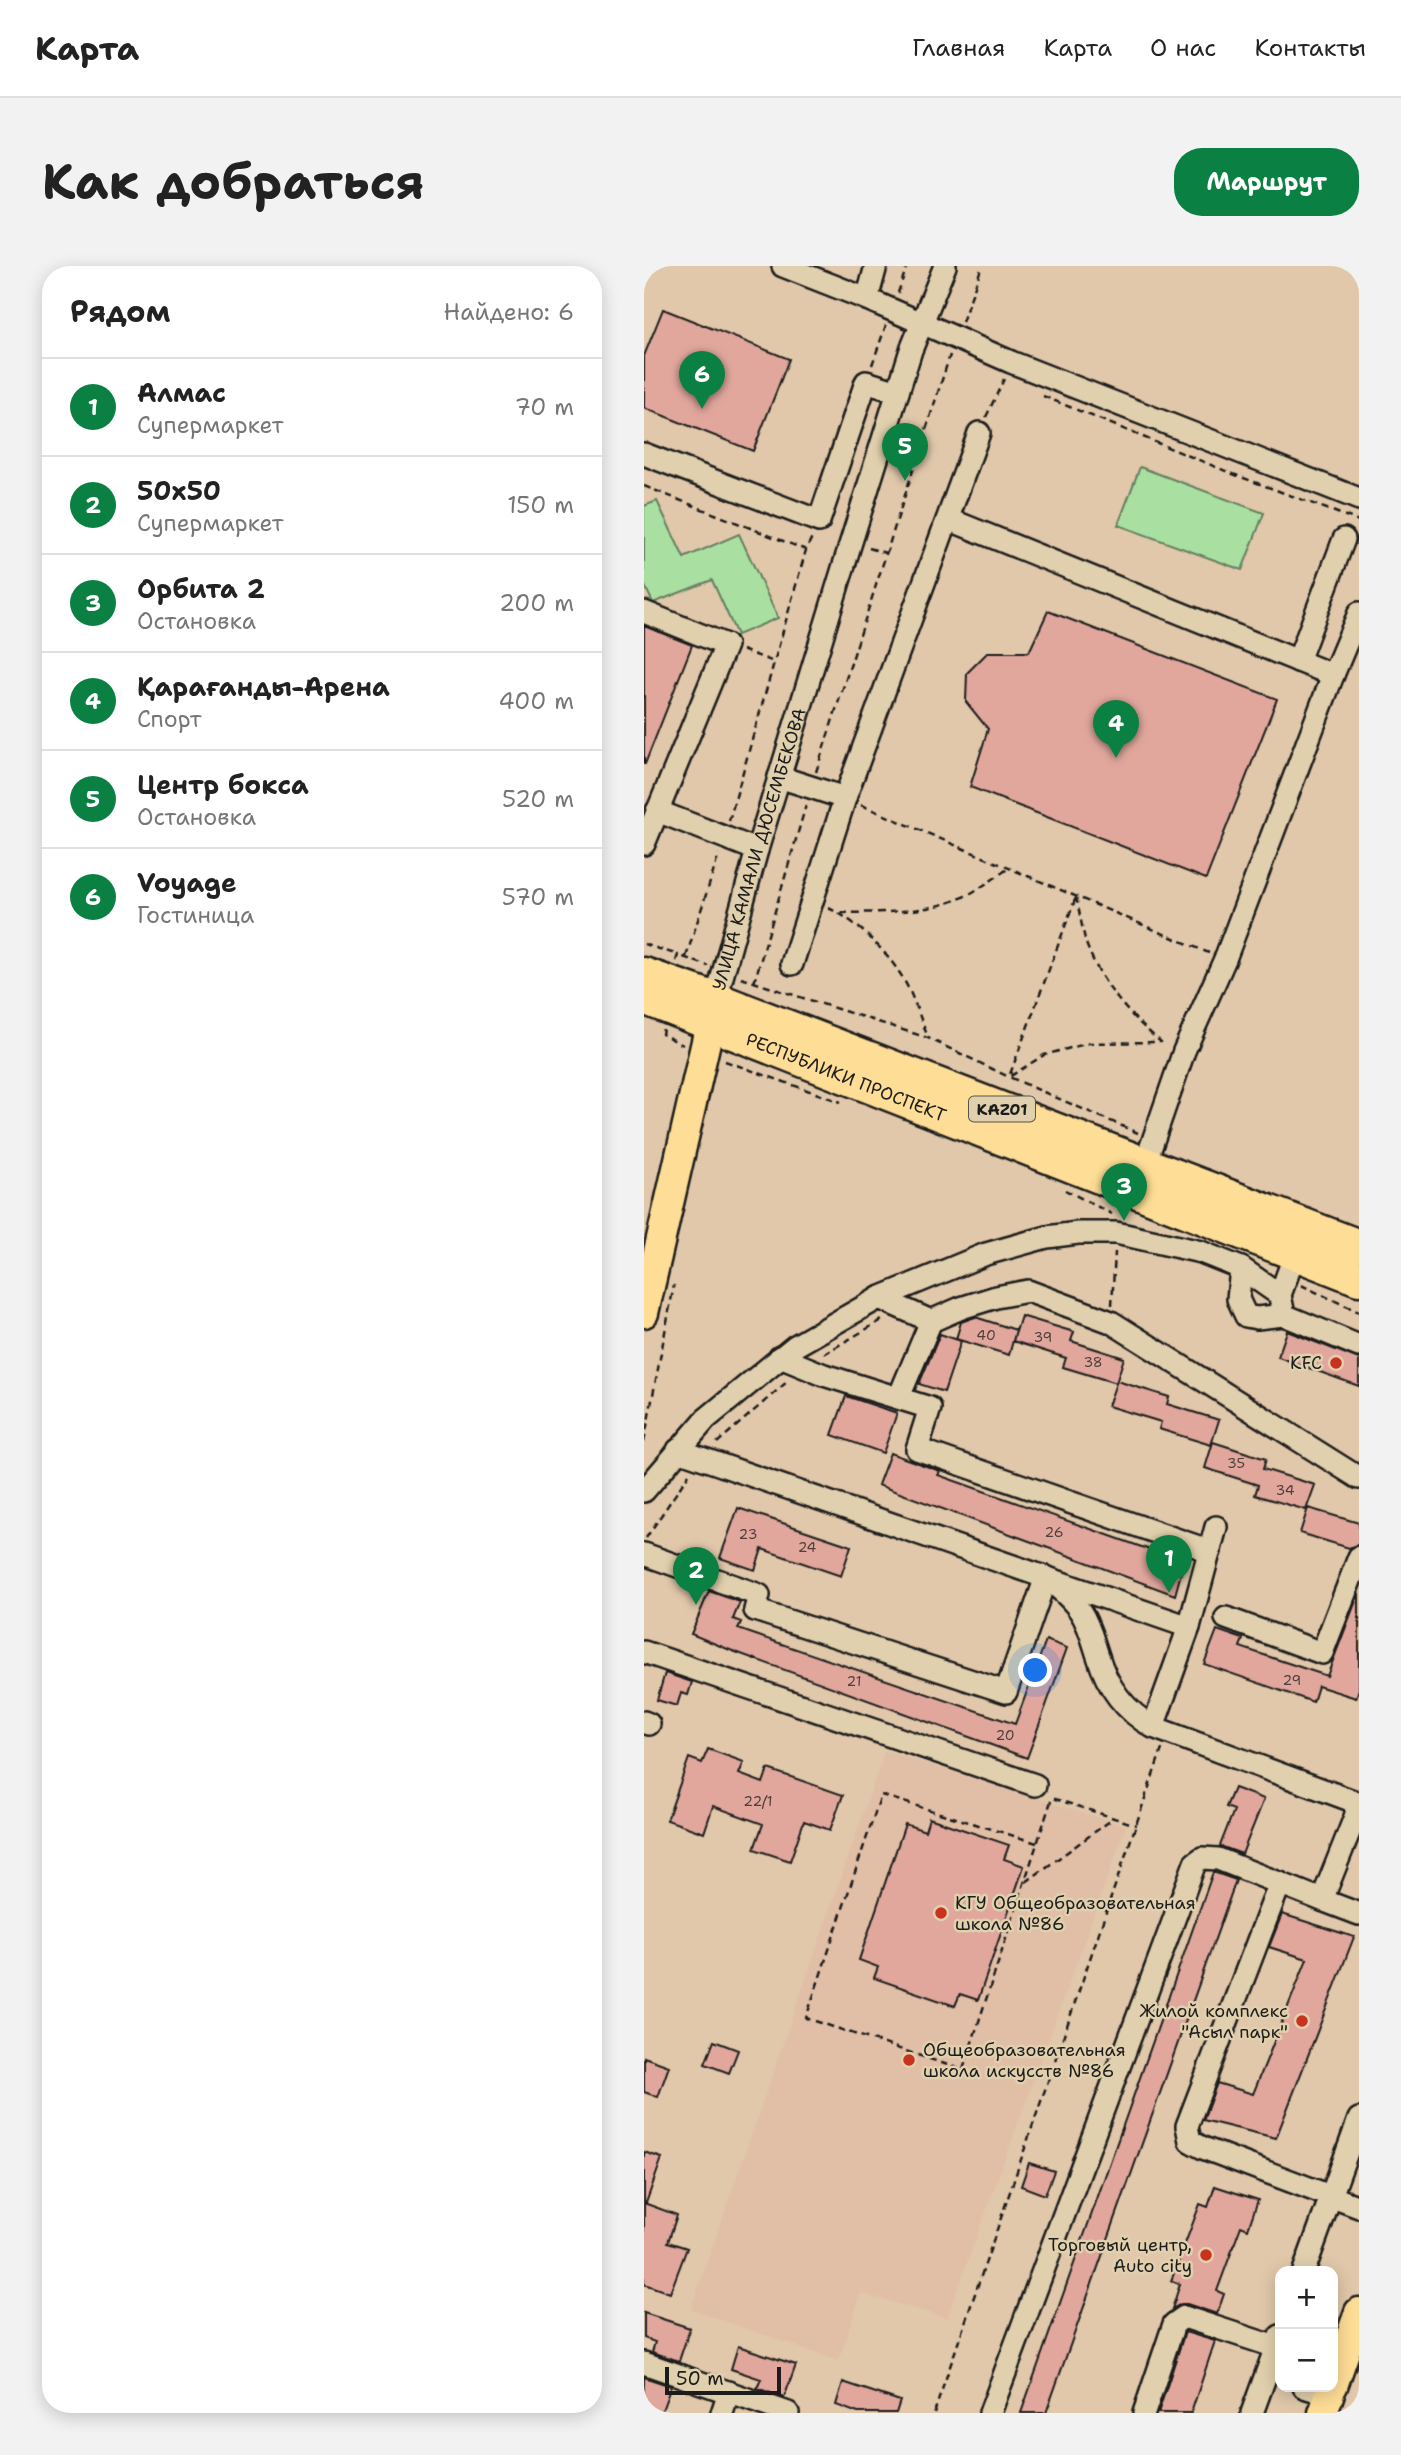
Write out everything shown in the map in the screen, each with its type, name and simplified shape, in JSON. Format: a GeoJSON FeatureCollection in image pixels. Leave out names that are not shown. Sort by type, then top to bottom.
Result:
{"type":"FeatureCollection","features":[{"type":"Feature","properties":{"kind":"highway","name":"РЕСПУБЛИКИ ПРОСПЕКТ"},"geometry":{"type":"LineString","coordinates":[[644,974],[729,1012],[1287,1286],[1359,1279]]}},
{"type":"Feature","properties":{"kind":"highway","name":"РЕСПУБЛИКИ ПРОСПЕКТ"},"geometry":{"type":"LineString","coordinates":[[644,998],[729,1012],[1149,1152],[1359,1246]]}},
{"type":"Feature","properties":{"kind":"main road","name":"УЛИЦА КАМАЛИ ДЮСЕМБЕКОВА"},"geometry":{"type":"LineString","coordinates":[[644,1313],[729,1012]]}},
{"type":"Feature","properties":{"kind":"main road"},"geometry":{"type":"LineString","coordinates":[[1324,2394],[1359,2312]]}},
{"type":"Feature","properties":{"kind":"street"},"geometry":{"type":"LineString","coordinates":[[783,266],[867,299],[1011,362],[1359,499]]}},
{"type":"Feature","properties":{"kind":"street"},"geometry":{"type":"LineString","coordinates":[[867,299],[876,266]]}},
{"type":"Feature","properties":{"kind":"street","name":"УЛИЦА КАМАЛИ ДЮСЕМБЕКОВА"},"geometry":{"type":"LineString","coordinates":[[729,1012],[757,850],[898,391],[945,266]]}},
{"type":"Feature","properties":{"kind":"street"},"geometry":{"type":"LineString","coordinates":[[644,454],[819,521],[866,382],[898,391]]}},
{"type":"Feature","properties":{"kind":"street"},"geometry":{"type":"LineString","coordinates":[[792,964],[845,798],[979,433]]}},
{"type":"Feature","properties":{"kind":"street"},"geometry":{"type":"LineString","coordinates":[[948,519],[1333,675]]}},
{"type":"Feature","properties":{"kind":"street"},"geometry":{"type":"LineString","coordinates":[[1298,661],[1344,539]]}},
{"type":"Feature","properties":{"kind":"street"},"geometry":{"type":"LineString","coordinates":[[644,612],[726,645],[644,844]]}},
{"type":"Feature","properties":{"kind":"street"},"geometry":{"type":"LineString","coordinates":[[1149,1152],[1184,1051],[1225,959],[1359,613]]}},
{"type":"Feature","properties":{"kind":"street"},"geometry":{"type":"LineString","coordinates":[[779,776],[845,798]]}},
{"type":"Feature","properties":{"kind":"street"},"geometry":{"type":"LineString","coordinates":[[657,811],[757,850]]}},
{"type":"Feature","properties":{"kind":"street"},"geometry":{"type":"LineString","coordinates":[[644,1491],[706,1419],[780,1357],[822,1328],[879,1298],[986,1254],[1035,1240],[1117,1225],[1201,1252],[1287,1286],[1359,1346]]}},
{"type":"Feature","properties":{"kind":"street"},"geometry":{"type":"LineString","coordinates":[[1241,1268],[1238,1299],[1245,1316],[1257,1318],[1287,1286]]}},
{"type":"Feature","properties":{"kind":"street"},"geometry":{"type":"LineString","coordinates":[[899,1397],[931,1321],[996,1297],[1028,1291],[1111,1322],[1359,1478]]}},
{"type":"Feature","properties":{"kind":"street"},"geometry":{"type":"LineString","coordinates":[[879,1298],[931,1321]]}},
{"type":"Feature","properties":{"kind":"street"},"geometry":{"type":"LineString","coordinates":[[780,1357],[824,1375],[930,1408],[917,1449],[1210,1551]]}},
{"type":"Feature","properties":{"kind":"street"},"geometry":{"type":"LineString","coordinates":[[678,1450],[1189,1627]]}},
{"type":"Feature","properties":{"kind":"street"},"geometry":{"type":"LineString","coordinates":[[1160,1730],[1216,1527]]}},
{"type":"Feature","properties":{"kind":"street"},"geometry":{"type":"LineString","coordinates":[[644,1554],[760,1595],[755,1610],[1006,1692],[1045,1577]]}},
{"type":"Feature","properties":{"kind":"street"},"geometry":{"type":"LineString","coordinates":[[1226,1618],[1322,1653],[1359,1557]]}},
{"type":"Feature","properties":{"kind":"street"},"geometry":{"type":"LineString","coordinates":[[1045,1577],[1069,1596],[1082,1613],[1104,1672],[1124,1706],[1139,1719],[1160,1730],[1353,1801],[1357,1812],[1322,1900]]}},
{"type":"Feature","properties":{"kind":"street"},"geometry":{"type":"LineString","coordinates":[[644,1653],[1035,1785]]}},
{"type":"Feature","properties":{"kind":"street"},"geometry":{"type":"LineString","coordinates":[[990,2413],[1195,1863],[1202,1858],[1218,1859],[1359,1914]]}},
{"type":"Feature","properties":{"kind":"street"},"geometry":{"type":"LineString","coordinates":[[1280,1883],[1187,2126],[1190,2141],[1359,2207]]}},
{"type":"Feature","properties":{"kind":"street"},"geometry":{"type":"LineString","coordinates":[[1306,2266],[1359,2119]]}},
{"type":"Feature","properties":{"kind":"street"},"geometry":{"type":"LineString","coordinates":[[1144,2413],[1174,2323],[1179,2319],[1184,2317],[1275,2340]]}},
{"type":"Feature","properties":{"kind":"street"},"geometry":{"type":"LineString","coordinates":[[644,2362],[788,2413]]}},
{"type":"Feature","properties":{"kind":"street"},"geometry":{"type":"LineString","coordinates":[[1252,2413],[1273,2376]]}},
{"type":"Feature","properties":{"kind":"street"},"geometry":{"type":"LineString","coordinates":[[722,2413],[729,2392]]}},
{"type":"Feature","properties":{"kind":"path"},"geometry":{"type":"LineString","coordinates":[[720,1068],[729,1012],[812,787],[982,266]]}},
{"type":"Feature","properties":{"kind":"path"},"geometry":{"type":"LineString","coordinates":[[979,433],[1004,379],[994,374]]}},
{"type":"Feature","properties":{"kind":"path"},"geometry":{"type":"LineString","coordinates":[[1037,393],[1233,474],[1359,521]]}},
{"type":"Feature","properties":{"kind":"path"},"geometry":{"type":"LineString","coordinates":[[644,486],[806,550]]}},
{"type":"Feature","properties":{"kind":"path"},"geometry":{"type":"LineString","coordinates":[[819,521],[806,550],[724,837],[686,957],[729,1012],[840,1102]]}},
{"type":"Feature","properties":{"kind":"path"},"geometry":{"type":"LineString","coordinates":[[726,645],[774,662]]}},
{"type":"Feature","properties":{"kind":"path"},"geometry":{"type":"LineString","coordinates":[[845,798],[1225,959]]}},
{"type":"Feature","properties":{"kind":"path"},"geometry":{"type":"LineString","coordinates":[[841,913],[934,907],[964,897],[1011,867]]}},
{"type":"Feature","properties":{"kind":"path"},"geometry":{"type":"LineString","coordinates":[[1009,1077],[1044,1055],[1088,1044],[1161,1042],[1141,1026],[1108,988],[1087,945],[1076,897]]}},
{"type":"Feature","properties":{"kind":"path"},"geometry":{"type":"LineString","coordinates":[[1009,1077],[1076,897]]}},
{"type":"Feature","properties":{"kind":"path"},"geometry":{"type":"LineString","coordinates":[[812,901],[841,913],[878,947],[900,973],[928,1038]]}},
{"type":"Feature","properties":{"kind":"path"},"geometry":{"type":"LineString","coordinates":[[644,944],[678,955]]}},
{"type":"Feature","properties":{"kind":"path"},"geometry":{"type":"LineString","coordinates":[[729,1012],[928,1038],[1009,1077],[1149,1152]]}},
{"type":"Feature","properties":{"kind":"path"},"geometry":{"type":"LineString","coordinates":[[1063,1189],[1117,1225],[1111,1322]]}},
{"type":"Feature","properties":{"kind":"path"},"geometry":{"type":"LineString","coordinates":[[644,1442],[675,1279]]}},
{"type":"Feature","properties":{"kind":"path"},"geometry":{"type":"LineString","coordinates":[[1287,1286],[1359,1312]]}},
{"type":"Feature","properties":{"kind":"path"},"geometry":{"type":"LineString","coordinates":[[644,1541],[700,1458],[804,1367],[901,1308]]}},
{"type":"Feature","properties":{"kind":"path"},"geometry":{"type":"LineString","coordinates":[[934,2413],[1136,1825],[1160,1730]]}},
{"type":"Feature","properties":{"kind":"path"},"geometry":{"type":"LineString","coordinates":[[1037,1843],[881,1795],[806,2018],[963,2070],[1052,1798],[1136,1825]]}},
{"type":"Feature","properties":{"kind":"path"},"geometry":{"type":"LineString","coordinates":[[1024,1883],[1114,1818]]}},
{"type":"Feature","properties":{"kind":"shaded area","name":"Общеобразовательная школа искусств №86"},"geometry":{"type":"Polygon","coordinates":[[[885,1751],[1126,1826],[947,2318],[861,2293],[838,2361],[691,2309],[885,1751]]]}},
{"type":"Feature","properties":{"kind":"green space"},"geometry":{"type":"Polygon","coordinates":[[[1140,467],[1264,513],[1242,570],[1118,525],[1140,467]]]}},
{"type":"Feature","properties":{"kind":"green space"},"geometry":{"type":"Polygon","coordinates":[[[657,501],[684,558],[739,534],[778,618],[737,635],[712,580],[653,603],[644,584],[644,506],[657,501]]]}},
{"type":"Feature","properties":{"kind":"building"},"geometry":{"type":"Polygon","coordinates":[[[663,309],[789,359],[753,451],[644,408],[644,356],[663,309]]]}},
{"type":"Feature","properties":{"kind":"building"},"geometry":{"type":"Polygon","coordinates":[[[1048,611],[1277,699],[1206,879],[970,787],[988,729],[966,702],[967,673],[988,652],[1029,652],[1048,611]]]}},
{"type":"Feature","properties":{"kind":"building"},"geometry":{"type":"Polygon","coordinates":[[[644,626],[692,645],[645,764],[644,764],[644,626]]]}},
{"type":"Feature","properties":{"kind":"building"},"geometry":{"type":"Polygon","coordinates":[[[1021,1316],[1074,1332],[1071,1341],[1124,1358],[1116,1383],[1063,1367],[1066,1358],[1013,1341],[1021,1316]]]}},
{"type":"Feature","properties":{"kind":"building"},"geometry":{"type":"Polygon","coordinates":[[[975,1317],[1016,1330],[1009,1355],[956,1339],[961,1322],[975,1317]]]}},
{"type":"Feature","properties":{"kind":"building"},"geometry":{"type":"Polygon","coordinates":[[[1287,1331],[1359,1359],[1359,1386],[1278,1357],[1287,1331]]]}},
{"type":"Feature","properties":{"kind":"building"},"geometry":{"type":"Polygon","coordinates":[[[940,1334],[961,1341],[944,1392],[919,1384],[940,1334]]]}},
{"type":"Feature","properties":{"kind":"building"},"geometry":{"type":"Polygon","coordinates":[[[1117,1381],[1169,1397],[1167,1404],[1219,1420],[1211,1445],[1159,1429],[1161,1422],[1108,1406],[1117,1381]]]}},
{"type":"Feature","properties":{"kind":"building"},"geometry":{"type":"Polygon","coordinates":[[[846,1396],[897,1413],[883,1453],[832,1435],[846,1396]]]}},
{"type":"Feature","properties":{"kind":"building"},"geometry":{"type":"Polygon","coordinates":[[[1213,1442],[1266,1459],[1263,1469],[1315,1485],[1306,1510],[1255,1495],[1258,1485],[1205,1468],[1213,1442]]]}},
{"type":"Feature","properties":{"kind":"building"},"geometry":{"type":"Polygon","coordinates":[[[890,1453],[940,1471],[938,1475],[1184,1562],[1175,1595],[878,1485],[890,1453]]]}},
{"type":"Feature","properties":{"kind":"building"},"geometry":{"type":"Polygon","coordinates":[[[738,1508],[851,1546],[841,1576],[762,1549],[755,1570],[720,1558],[738,1508]]]}},
{"type":"Feature","properties":{"kind":"building"},"geometry":{"type":"Polygon","coordinates":[[[1308,1508],[1359,1523],[1359,1544],[1349,1548],[1300,1533],[1308,1508]]]}},
{"type":"Feature","properties":{"kind":"building"},"geometry":{"type":"Polygon","coordinates":[[[709,1591],[740,1602],[733,1619],[741,1622],[738,1629],[1015,1724],[1046,1640],[1067,1648],[1027,1758],[691,1634],[709,1591]]]}},
{"type":"Feature","properties":{"kind":"building"},"geometry":{"type":"Polygon","coordinates":[[[1359,1593],[1359,1689],[1356,1698],[1318,1686],[1313,1702],[1204,1664],[1217,1630],[1243,1639],[1240,1647],[1327,1676],[1359,1593]]]}},
{"type":"Feature","properties":{"kind":"building"},"geometry":{"type":"Polygon","coordinates":[[[665,1673],[692,1682],[688,1695],[681,1693],[677,1706],[657,1700],[665,1673]]]}},
{"type":"Feature","properties":{"kind":"building"},"geometry":{"type":"Polygon","coordinates":[[[708,1749],[744,1762],[739,1774],[763,1783],[768,1769],[843,1795],[830,1830],[804,1821],[790,1861],[754,1849],[763,1824],[713,1806],[704,1833],[667,1820],[689,1758],[702,1763],[708,1749]]]}},
{"type":"Feature","properties":{"kind":"building"},"geometry":{"type":"Polygon","coordinates":[[[1234,1788],[1264,1799],[1242,1854],[1220,1846],[1234,1810],[1226,1807],[1234,1788]]]}},
{"type":"Feature","properties":{"kind":"building","name":"КГУ Общеобразовательная школа №86"},"geometry":{"type":"Polygon","coordinates":[[[929,1818],[1009,1845],[1004,1859],[1024,1866],[978,2000],[960,1994],[955,2006],[874,1978],[878,1967],[859,1960],[905,1824],[925,1831],[929,1818]]]}},
{"type":"Feature","properties":{"kind":"building"},"geometry":{"type":"Polygon","coordinates":[[[1213,1872],[1236,1880],[1046,2413],[1021,2413],[1213,1872]]]}},
{"type":"Feature","properties":{"kind":"building","name":"Жилой комплекс \"Асыл парк\""},"geometry":{"type":"Polygon","coordinates":[[[1282,1914],[1354,1937],[1276,2138],[1203,2120],[1217,2083],[1253,2094],[1307,1959],[1269,1947],[1282,1914]]]}},
{"type":"Feature","properties":{"kind":"building"},"geometry":{"type":"Polygon","coordinates":[[[714,2041],[738,2050],[729,2073],[705,2064],[714,2041]]]}},
{"type":"Feature","properties":{"kind":"building"},"geometry":{"type":"Polygon","coordinates":[[[644,2057],[669,2066],[658,2097],[644,2092],[644,2057]]]}},
{"type":"Feature","properties":{"kind":"building"},"geometry":{"type":"Polygon","coordinates":[[[644,2152],[662,2158],[646,2203],[644,2202],[644,2152]]]}},
{"type":"Feature","properties":{"kind":"building"},"geometry":{"type":"Polygon","coordinates":[[[1029,2163],[1054,2171],[1045,2195],[1021,2186],[1029,2163]]]}},
{"type":"Feature","properties":{"kind":"building","name":"Торговый центр, Auto city"},"geometry":{"type":"Polygon","coordinates":[[[1215,2186],[1258,2200],[1248,2229],[1241,2226],[1217,2291],[1224,2294],[1217,2314],[1187,2304],[1172,2309],[1180,2284],[1171,2281],[1200,2204],[1208,2207],[1215,2186]]]}},
{"type":"Feature","properties":{"kind":"building"},"geometry":{"type":"Polygon","coordinates":[[[644,2203],[677,2215],[668,2242],[687,2248],[670,2293],[644,2284],[644,2203]]]}},
{"type":"Feature","properties":{"kind":"building"},"geometry":{"type":"Polygon","coordinates":[[[644,2313],[690,2328],[679,2361],[652,2352],[655,2342],[644,2338],[644,2313]]]}},
{"type":"Feature","properties":{"kind":"building"},"geometry":{"type":"Polygon","coordinates":[[[1185,2332],[1215,2341],[1191,2413],[1158,2413],[1185,2332]]]}},
{"type":"Feature","properties":{"kind":"building"},"geometry":{"type":"Polygon","coordinates":[[[738,2346],[796,2365],[784,2398],[757,2388],[761,2379],[731,2369],[738,2346]]]}},
{"type":"Feature","properties":{"kind":"building"},"geometry":{"type":"Polygon","coordinates":[[[644,2377],[671,2386],[661,2413],[644,2413],[644,2377]]]}},
{"type":"Feature","properties":{"kind":"building"},"geometry":{"type":"Polygon","coordinates":[[[843,2382],[900,2401],[896,2413],[858,2413],[836,2405],[843,2382]]]}},
{"type":"Feature","properties":{"kind":"place","name":"Voyage"},"geometry":{"type":"Point","coordinates":[702,409]}},
{"type":"Feature","properties":{"kind":"place","name":"Центр бокса"},"geometry":{"type":"Point","coordinates":[905,481]}},
{"type":"Feature","properties":{"kind":"place","name":"Қарағанды-Арена"},"geometry":{"type":"Point","coordinates":[1116,758]}},
{"type":"Feature","properties":{"kind":"place","name":"Орбита 2"},"geometry":{"type":"Point","coordinates":[1124,1221]}},
{"type":"Feature","properties":{"kind":"place","name":"KFC"},"geometry":{"type":"Point","coordinates":[1336,1363]}},
{"type":"Feature","properties":{"kind":"place","name":"Алмас"},"geometry":{"type":"Point","coordinates":[1169,1593]}},
{"type":"Feature","properties":{"kind":"place","name":"50х50"},"geometry":{"type":"Point","coordinates":[696,1605]}},
{"type":"Feature","properties":{"kind":"place","name":"КГУ Общеобразовательная школа №86"},"geometry":{"type":"Point","coordinates":[941,1913]}},
{"type":"Feature","properties":{"kind":"place","name":"Жилой комплекс \"Асыл парк\""},"geometry":{"type":"Point","coordinates":[1302,2021]}},
{"type":"Feature","properties":{"kind":"place","name":"Общеобразовательная школа искусств №86"},"geometry":{"type":"Point","coordinates":[909,2060]}},
{"type":"Feature","properties":{"kind":"place","name":"Торговый центр, Auto city"},"geometry":{"type":"Point","coordinates":[1206,2255]}}]}
